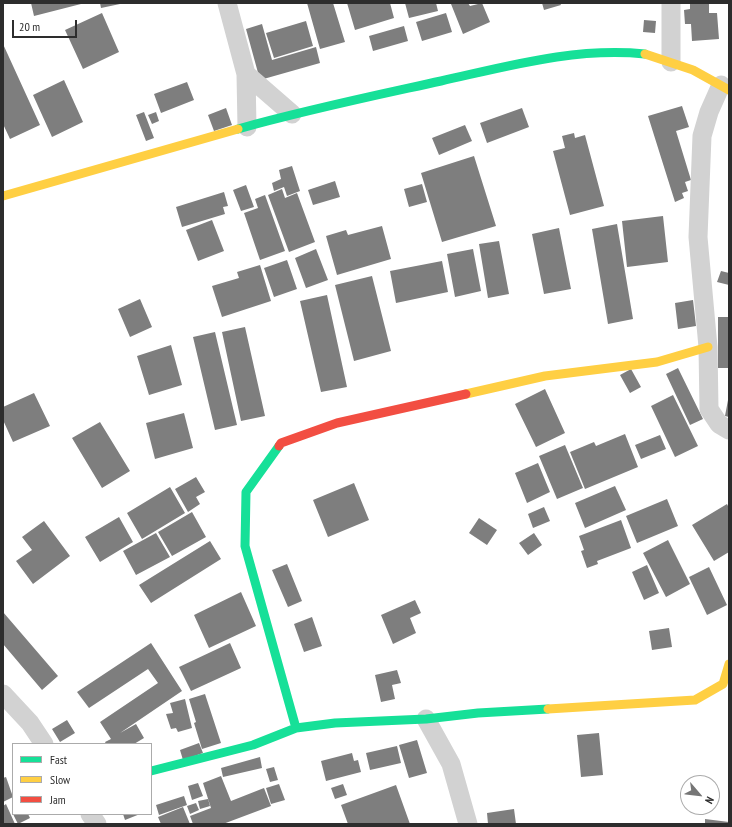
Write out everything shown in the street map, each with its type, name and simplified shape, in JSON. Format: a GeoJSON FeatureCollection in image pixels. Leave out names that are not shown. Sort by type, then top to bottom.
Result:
{"type":"FeatureCollection","features":[{"type":"Feature","properties":{"kind":"street"},"geometry":{"type":"LineString","coordinates":[[227,3],[246,74],[247,127]]}},
{"type":"Feature","properties":{"kind":"street"},"geometry":{"type":"LineString","coordinates":[[671,3],[671,62]]}},
{"type":"Feature","properties":{"kind":"street"},"geometry":{"type":"LineString","coordinates":[[3,196],[292,114],[561,55],[623,52],[651,55],[693,70],[725,87],[708,112],[702,136],[698,237],[708,347],[709,408],[719,424],[729,430]]}},
{"type":"Feature","properties":{"kind":"street"},"geometry":{"type":"LineString","coordinates":[[246,74],[292,114]]}},
{"type":"Feature","properties":{"kind":"street"},"geometry":{"type":"LineString","coordinates":[[296,728],[245,546],[246,492],[280,443],[337,423],[537,378],[657,362],[708,347]]}},
{"type":"Feature","properties":{"kind":"street"},"geometry":{"type":"LineString","coordinates":[[152,771],[253,745],[296,728],[335,723],[426,719],[478,713],[695,700],[726,685],[729,664]]}},
{"type":"Feature","properties":{"kind":"street"},"geometry":{"type":"LineString","coordinates":[[3,694],[30,723],[43,743]]}},
{"type":"Feature","properties":{"kind":"street"},"geometry":{"type":"LineString","coordinates":[[426,719],[451,764],[468,824]]}},
{"type":"Feature","properties":{"kind":"street"},"geometry":{"type":"LineString","coordinates":[[91,815],[97,824]]}},
{"type":"Feature","properties":{"kind":"building"},"geometry":{"type":"Polygon","coordinates":[[[31,3],[81,3],[81,4],[34,16],[31,3]]]}},
{"type":"Feature","properties":{"kind":"building"},"geometry":{"type":"Polygon","coordinates":[[[100,3],[120,3],[120,4],[101,8],[100,3]]]}},
{"type":"Feature","properties":{"kind":"building"},"geometry":{"type":"Polygon","coordinates":[[[307,3],[333,3],[345,42],[320,49],[307,3]]]}},
{"type":"Feature","properties":{"kind":"building"},"geometry":{"type":"Polygon","coordinates":[[[347,3],[390,3],[394,18],[355,30],[347,3]]]}},
{"type":"Feature","properties":{"kind":"building"},"geometry":{"type":"Polygon","coordinates":[[[405,3],[436,3],[438,11],[409,18],[405,3]]]}},
{"type":"Feature","properties":{"kind":"building"},"geometry":{"type":"Polygon","coordinates":[[[468,3],[470,6],[482,3],[490,22],[463,34],[451,4],[468,3]]]}},
{"type":"Feature","properties":{"kind":"building"},"geometry":{"type":"Polygon","coordinates":[[[542,3],[560,3],[561,5],[544,10],[542,3]]]}},
{"type":"Feature","properties":{"kind":"building"},"geometry":{"type":"Polygon","coordinates":[[[690,3],[709,3],[709,13],[717,13],[719,39],[692,41],[691,24],[685,24],[684,10],[690,9],[690,3]]]}},
{"type":"Feature","properties":{"kind":"building"},"geometry":{"type":"Polygon","coordinates":[[[102,13],[119,52],[83,69],[65,30],[102,13]]]}},
{"type":"Feature","properties":{"kind":"building"},"geometry":{"type":"Polygon","coordinates":[[[446,13],[452,32],[422,41],[416,22],[446,13]]]}},
{"type":"Feature","properties":{"kind":"building"},"geometry":{"type":"Polygon","coordinates":[[[644,20],[656,21],[655,33],[643,32],[644,20]]]}},
{"type":"Feature","properties":{"kind":"building"},"geometry":{"type":"Polygon","coordinates":[[[306,21],[313,46],[274,58],[266,33],[306,21]]]}},
{"type":"Feature","properties":{"kind":"building"},"geometry":{"type":"Polygon","coordinates":[[[262,24],[272,60],[316,47],[320,63],[260,80],[246,29],[262,24]]]}},
{"type":"Feature","properties":{"kind":"building"},"geometry":{"type":"Polygon","coordinates":[[[404,26],[408,41],[373,51],[369,36],[404,26]]]}},
{"type":"Feature","properties":{"kind":"building"},"geometry":{"type":"Polygon","coordinates":[[[3,44],[40,125],[10,139],[3,124],[3,44]]]}},
{"type":"Feature","properties":{"kind":"building"},"geometry":{"type":"Polygon","coordinates":[[[64,80],[83,122],[52,137],[33,95],[64,80]]]}},
{"type":"Feature","properties":{"kind":"building"},"geometry":{"type":"Polygon","coordinates":[[[187,82],[194,100],[161,113],[154,94],[187,82]]]}},
{"type":"Feature","properties":{"kind":"building"},"geometry":{"type":"Polygon","coordinates":[[[682,106],[689,127],[676,131],[691,180],[685,182],[688,191],[682,193],[684,198],[675,202],[648,116],[682,106]]]}},
{"type":"Feature","properties":{"kind":"building"},"geometry":{"type":"Polygon","coordinates":[[[226,108],[232,125],[214,131],[208,115],[226,108]]]}},
{"type":"Feature","properties":{"kind":"building"},"geometry":{"type":"Polygon","coordinates":[[[522,108],[529,127],[487,143],[480,123],[522,108]]]}},
{"type":"Feature","properties":{"kind":"building"},"geometry":{"type":"Polygon","coordinates":[[[144,112],[154,138],[146,141],[136,115],[144,112]]]}},
{"type":"Feature","properties":{"kind":"building"},"geometry":{"type":"Polygon","coordinates":[[[156,112],[159,121],[152,124],[148,115],[156,112]]]}},
{"type":"Feature","properties":{"kind":"building"},"geometry":{"type":"Polygon","coordinates":[[[465,125],[472,141],[439,155],[432,138],[465,125]]]}},
{"type":"Feature","properties":{"kind":"building"},"geometry":{"type":"Polygon","coordinates":[[[574,133],[575,138],[585,135],[604,206],[570,215],[553,151],[565,148],[562,136],[574,133]]]}},
{"type":"Feature","properties":{"kind":"building"},"geometry":{"type":"Polygon","coordinates":[[[474,156],[496,226],[442,242],[421,173],[474,156]]]}},
{"type":"Feature","properties":{"kind":"building"},"geometry":{"type":"Polygon","coordinates":[[[292,166],[300,191],[287,196],[284,187],[274,191],[272,183],[281,179],[279,170],[292,166]]]}},
{"type":"Feature","properties":{"kind":"building"},"geometry":{"type":"Polygon","coordinates":[[[335,181],[340,197],[313,205],[308,190],[335,181]]]}},
{"type":"Feature","properties":{"kind":"building"},"geometry":{"type":"Polygon","coordinates":[[[422,184],[427,202],[409,207],[404,189],[422,184]]]}},
{"type":"Feature","properties":{"kind":"building"},"geometry":{"type":"Polygon","coordinates":[[[246,185],[254,207],[241,211],[233,190],[246,185]]]}},
{"type":"Feature","properties":{"kind":"building"},"geometry":{"type":"Polygon","coordinates":[[[282,189],[285,198],[297,193],[315,242],[289,252],[268,195],[282,189]]]}},
{"type":"Feature","properties":{"kind":"building"},"geometry":{"type":"Polygon","coordinates":[[[224,192],[228,206],[223,207],[225,214],[182,227],[176,207],[224,192]]]}},
{"type":"Feature","properties":{"kind":"building"},"geometry":{"type":"Polygon","coordinates":[[[265,195],[285,251],[260,260],[244,213],[258,208],[255,199],[265,195]]]}},
{"type":"Feature","properties":{"kind":"building"},"geometry":{"type":"Polygon","coordinates":[[[663,216],[668,262],[627,267],[622,221],[663,216]]]}},
{"type":"Feature","properties":{"kind":"building"},"geometry":{"type":"Polygon","coordinates":[[[212,220],[224,251],[198,261],[186,230],[212,220]]]}},
{"type":"Feature","properties":{"kind":"building"},"geometry":{"type":"Polygon","coordinates":[[[617,224],[633,319],[608,324],[592,229],[617,224]]]}},
{"type":"Feature","properties":{"kind":"building"},"geometry":{"type":"Polygon","coordinates":[[[382,226],[391,259],[337,275],[326,236],[346,230],[348,235],[382,226]]]}},
{"type":"Feature","properties":{"kind":"building"},"geometry":{"type":"Polygon","coordinates":[[[559,228],[571,289],[544,294],[532,234],[559,228]]]}},
{"type":"Feature","properties":{"kind":"building"},"geometry":{"type":"Polygon","coordinates":[[[499,241],[509,294],[488,298],[479,244],[499,241]]]}},
{"type":"Feature","properties":{"kind":"building"},"geometry":{"type":"Polygon","coordinates":[[[316,249],[328,280],[306,288],[295,258],[316,249]]]}},
{"type":"Feature","properties":{"kind":"building"},"geometry":{"type":"Polygon","coordinates":[[[473,249],[481,291],[455,297],[447,254],[473,249]]]}},
{"type":"Feature","properties":{"kind":"building"},"geometry":{"type":"Polygon","coordinates":[[[287,260],[297,289],[274,297],[264,268],[287,260]]]}},
{"type":"Feature","properties":{"kind":"building"},"geometry":{"type":"Polygon","coordinates":[[[442,261],[448,292],[396,303],[390,271],[442,261]]]}},
{"type":"Feature","properties":{"kind":"building"},"geometry":{"type":"Polygon","coordinates":[[[260,265],[271,301],[222,317],[212,286],[239,278],[237,272],[260,265]]]}},
{"type":"Feature","properties":{"kind":"building"},"geometry":{"type":"Polygon","coordinates":[[[721,271],[729,273],[729,285],[717,282],[721,271]]]}},
{"type":"Feature","properties":{"kind":"building"},"geometry":{"type":"Polygon","coordinates":[[[372,276],[391,351],[354,361],[335,285],[372,276]]]}},
{"type":"Feature","properties":{"kind":"building"},"geometry":{"type":"Polygon","coordinates":[[[327,295],[347,387],[321,392],[300,301],[327,295]]]}},
{"type":"Feature","properties":{"kind":"building"},"geometry":{"type":"Polygon","coordinates":[[[140,299],[152,327],[130,337],[118,309],[140,299]]]}},
{"type":"Feature","properties":{"kind":"building"},"geometry":{"type":"Polygon","coordinates":[[[693,300],[696,326],[678,329],[675,303],[693,300]]]}},
{"type":"Feature","properties":{"kind":"building"},"geometry":{"type":"Polygon","coordinates":[[[718,317],[729,317],[729,368],[718,368],[718,317]]]}},
{"type":"Feature","properties":{"kind":"building"},"geometry":{"type":"Polygon","coordinates":[[[245,327],[265,416],[241,421],[222,332],[245,327]]]}},
{"type":"Feature","properties":{"kind":"building"},"geometry":{"type":"Polygon","coordinates":[[[215,332],[237,425],[215,430],[193,337],[215,332]]]}},
{"type":"Feature","properties":{"kind":"building"},"geometry":{"type":"Polygon","coordinates":[[[171,345],[182,385],[149,395],[137,356],[171,345]]]}},
{"type":"Feature","properties":{"kind":"building"},"geometry":{"type":"Polygon","coordinates":[[[678,368],[703,419],[690,425],[666,374],[678,368]]]}},
{"type":"Feature","properties":{"kind":"building"},"geometry":{"type":"Polygon","coordinates":[[[631,369],[641,387],[630,393],[620,375],[631,369]]]}},
{"type":"Feature","properties":{"kind":"building"},"geometry":{"type":"Polygon","coordinates":[[[545,389],[565,433],[536,447],[515,404],[545,389]]]}},
{"type":"Feature","properties":{"kind":"building"},"geometry":{"type":"Polygon","coordinates":[[[34,393],[50,426],[13,442],[3,420],[3,407],[34,393]]]}},
{"type":"Feature","properties":{"kind":"building"},"geometry":{"type":"Polygon","coordinates":[[[673,395],[698,446],[675,457],[651,406],[673,395]]]}},
{"type":"Feature","properties":{"kind":"building"},"geometry":{"type":"Polygon","coordinates":[[[729,400],[729,417],[725,416],[729,400]]]}},
{"type":"Feature","properties":{"kind":"building"},"geometry":{"type":"Polygon","coordinates":[[[184,413],[193,448],[155,459],[146,423],[184,413]]]}},
{"type":"Feature","properties":{"kind":"building"},"geometry":{"type":"Polygon","coordinates":[[[100,422],[130,471],[102,488],[72,438],[100,422]]]}},
{"type":"Feature","properties":{"kind":"building"},"geometry":{"type":"Polygon","coordinates":[[[625,434],[638,467],[585,489],[570,452],[594,442],[596,446],[625,434]]]}},
{"type":"Feature","properties":{"kind":"building"},"geometry":{"type":"Polygon","coordinates":[[[660,435],[666,449],[641,459],[635,445],[660,435]]]}},
{"type":"Feature","properties":{"kind":"building"},"geometry":{"type":"Polygon","coordinates":[[[565,445],[583,488],[557,499],[539,456],[565,445]]]}},
{"type":"Feature","properties":{"kind":"building"},"geometry":{"type":"Polygon","coordinates":[[[538,463],[550,492],[527,503],[515,473],[538,463]]]}},
{"type":"Feature","properties":{"kind":"building"},"geometry":{"type":"Polygon","coordinates":[[[196,477],[205,492],[196,497],[200,504],[188,512],[175,489],[196,477]]]}},
{"type":"Feature","properties":{"kind":"building"},"geometry":{"type":"Polygon","coordinates":[[[354,483],[369,520],[328,537],[313,500],[354,483]]]}},
{"type":"Feature","properties":{"kind":"building"},"geometry":{"type":"Polygon","coordinates":[[[615,486],[626,510],[585,528],[575,503],[615,486]]]}},
{"type":"Feature","properties":{"kind":"building"},"geometry":{"type":"Polygon","coordinates":[[[170,487],[185,513],[142,539],[127,513],[170,487]]]}},
{"type":"Feature","properties":{"kind":"building"},"geometry":{"type":"Polygon","coordinates":[[[667,499],[678,526],[637,543],[626,516],[667,499]]]}},
{"type":"Feature","properties":{"kind":"building"},"geometry":{"type":"Polygon","coordinates":[[[727,504],[729,508],[729,552],[714,561],[692,525],[727,504]]]}},
{"type":"Feature","properties":{"kind":"building"},"geometry":{"type":"Polygon","coordinates":[[[544,507],[550,521],[533,528],[528,514],[544,507]]]}},
{"type":"Feature","properties":{"kind":"building"},"geometry":{"type":"Polygon","coordinates":[[[192,512],[206,537],[172,556],[158,532],[192,512]]]}},
{"type":"Feature","properties":{"kind":"building"},"geometry":{"type":"Polygon","coordinates":[[[119,517],[133,542],[100,562],[85,537],[119,517]]]}},
{"type":"Feature","properties":{"kind":"building"},"geometry":{"type":"Polygon","coordinates":[[[479,518],[497,530],[487,545],[469,533],[479,518]]]}},
{"type":"Feature","properties":{"kind":"building"},"geometry":{"type":"Polygon","coordinates":[[[621,520],[631,548],[597,561],[598,564],[587,568],[581,551],[584,550],[579,536],[621,520]]]}},
{"type":"Feature","properties":{"kind":"building"},"geometry":{"type":"Polygon","coordinates":[[[44,521],[70,556],[33,584],[16,561],[32,550],[22,537],[44,521]]]}},
{"type":"Feature","properties":{"kind":"building"},"geometry":{"type":"Polygon","coordinates":[[[156,533],[170,557],[136,575],[123,551],[156,533]]]}},
{"type":"Feature","properties":{"kind":"building"},"geometry":{"type":"Polygon","coordinates":[[[534,533],[542,545],[528,555],[519,543],[534,533]]]}},
{"type":"Feature","properties":{"kind":"building"},"geometry":{"type":"Polygon","coordinates":[[[668,540],[690,584],[666,597],[643,553],[668,540]]]}},
{"type":"Feature","properties":{"kind":"building"},"geometry":{"type":"Polygon","coordinates":[[[210,541],[221,559],[151,603],[139,585],[210,541]]]}},
{"type":"Feature","properties":{"kind":"building"},"geometry":{"type":"Polygon","coordinates":[[[287,564],[302,601],[288,607],[272,570],[287,564]]]}},
{"type":"Feature","properties":{"kind":"building"},"geometry":{"type":"Polygon","coordinates":[[[647,565],[659,593],[644,600],[632,572],[647,565]]]}},
{"type":"Feature","properties":{"kind":"building"},"geometry":{"type":"Polygon","coordinates":[[[709,567],[727,605],[707,615],[689,577],[709,567]]]}},
{"type":"Feature","properties":{"kind":"building"},"geometry":{"type":"Polygon","coordinates":[[[241,592],[256,626],[209,648],[194,615],[241,592]]]}},
{"type":"Feature","properties":{"kind":"building"},"geometry":{"type":"Polygon","coordinates":[[[415,600],[421,613],[410,618],[416,633],[393,644],[381,615],[415,600]]]}},
{"type":"Feature","properties":{"kind":"building"},"geometry":{"type":"Polygon","coordinates":[[[3,612],[58,676],[42,690],[3,644],[3,612]]]}},
{"type":"Feature","properties":{"kind":"building"},"geometry":{"type":"Polygon","coordinates":[[[312,617],[322,646],[304,652],[294,624],[312,617]]]}},
{"type":"Feature","properties":{"kind":"building"},"geometry":{"type":"Polygon","coordinates":[[[669,628],[672,647],[652,650],[649,631],[669,628]]]}},
{"type":"Feature","properties":{"kind":"building"},"geometry":{"type":"Polygon","coordinates":[[[151,643],[182,691],[120,733],[136,724],[144,738],[136,743],[106,743],[111,739],[100,722],[158,683],[148,669],[89,708],[77,692],[151,643]]]}},
{"type":"Feature","properties":{"kind":"building"},"geometry":{"type":"Polygon","coordinates":[[[230,643],[241,668],[191,691],[179,667],[230,643]]]}},
{"type":"Feature","properties":{"kind":"building"},"geometry":{"type":"Polygon","coordinates":[[[397,670],[401,683],[392,685],[395,699],[381,702],[375,675],[397,670]]]}},
{"type":"Feature","properties":{"kind":"building"},"geometry":{"type":"Polygon","coordinates":[[[205,694],[221,743],[202,749],[194,723],[196,722],[189,699],[205,694]]]}},
{"type":"Feature","properties":{"kind":"building"},"geometry":{"type":"Polygon","coordinates":[[[185,699],[192,728],[178,732],[176,728],[171,729],[166,714],[173,713],[170,703],[185,699]]]}},
{"type":"Feature","properties":{"kind":"building"},"geometry":{"type":"Polygon","coordinates":[[[67,720],[75,733],[60,742],[52,729],[67,720]]]}},
{"type":"Feature","properties":{"kind":"building"},"geometry":{"type":"Polygon","coordinates":[[[599,733],[603,775],[581,777],[577,735],[599,733]]]}},
{"type":"Feature","properties":{"kind":"building"},"geometry":{"type":"Polygon","coordinates":[[[417,740],[427,773],[409,778],[399,745],[417,740]]]}},
{"type":"Feature","properties":{"kind":"building"},"geometry":{"type":"Polygon","coordinates":[[[199,743],[203,753],[183,760],[180,750],[199,743]]]}},
{"type":"Feature","properties":{"kind":"building"},"geometry":{"type":"Polygon","coordinates":[[[397,746],[401,763],[370,770],[366,753],[397,746]]]}},
{"type":"Feature","properties":{"kind":"building"},"geometry":{"type":"Polygon","coordinates":[[[352,753],[354,761],[358,760],[361,772],[326,781],[321,761],[352,753]]]}},
{"type":"Feature","properties":{"kind":"building"},"geometry":{"type":"Polygon","coordinates":[[[260,757],[262,768],[223,777],[221,768],[260,757]]]}},
{"type":"Feature","properties":{"kind":"building"},"geometry":{"type":"Polygon","coordinates":[[[274,767],[278,780],[270,782],[266,769],[274,767]]]}},
{"type":"Feature","properties":{"kind":"building"},"geometry":{"type":"Polygon","coordinates":[[[221,776],[231,801],[264,788],[271,806],[223,824],[193,824],[190,816],[211,808],[203,783],[221,776]]]}},
{"type":"Feature","properties":{"kind":"building"},"geometry":{"type":"Polygon","coordinates":[[[6,777],[12,798],[3,802],[3,778],[6,777]]]}},
{"type":"Feature","properties":{"kind":"building"},"geometry":{"type":"Polygon","coordinates":[[[198,783],[203,796],[192,800],[188,786],[198,783]]]}},
{"type":"Feature","properties":{"kind":"building"},"geometry":{"type":"Polygon","coordinates":[[[279,784],[285,800],[271,804],[266,788],[279,784]]]}},
{"type":"Feature","properties":{"kind":"building"},"geometry":{"type":"Polygon","coordinates":[[[343,784],[347,795],[335,799],[331,788],[343,784]]]}},
{"type":"Feature","properties":{"kind":"building"},"geometry":{"type":"Polygon","coordinates":[[[396,785],[410,824],[348,824],[341,805],[396,785]]]}},
{"type":"Feature","properties":{"kind":"building"},"geometry":{"type":"Polygon","coordinates":[[[184,796],[187,805],[159,815],[156,805],[184,796]]]}},
{"type":"Feature","properties":{"kind":"building"},"geometry":{"type":"Polygon","coordinates":[[[208,799],[210,806],[200,809],[198,801],[208,799]]]}},
{"type":"Feature","properties":{"kind":"building"},"geometry":{"type":"Polygon","coordinates":[[[196,803],[199,810],[190,814],[187,806],[196,803]]]}},
{"type":"Feature","properties":{"kind":"building"},"geometry":{"type":"Polygon","coordinates":[[[6,804],[15,824],[3,824],[3,806],[6,804]]]}},
{"type":"Feature","properties":{"kind":"building"},"geometry":{"type":"Polygon","coordinates":[[[183,807],[190,824],[161,824],[158,817],[183,807]]]}},
{"type":"Feature","properties":{"kind":"building"},"geometry":{"type":"Polygon","coordinates":[[[514,809],[516,824],[488,824],[487,813],[514,809]]]}},
{"type":"Feature","properties":{"kind":"building"},"geometry":{"type":"Polygon","coordinates":[[[14,815],[28,815],[30,818],[18,824],[14,815]]]}},
{"type":"Feature","properties":{"kind":"building"},"geometry":{"type":"Polygon","coordinates":[[[123,815],[138,815],[125,820],[123,815]]]}},
{"type":"Feature","properties":{"kind":"building"},"geometry":{"type":"Polygon","coordinates":[[[705,819],[729,822],[729,824],[705,824],[705,819]]]}},
{"type":"Feature","properties":{"kind":"traffic: fast"},"geometry":{"type":"LineString","coordinates":[[238,129],[339,104],[542,59],[593,53],[645,54]]}},
{"type":"Feature","properties":{"kind":"traffic: fast"},"geometry":{"type":"LineString","coordinates":[[279,446],[246,492],[245,546],[296,728]]}},
{"type":"Feature","properties":{"kind":"traffic: fast"},"geometry":{"type":"LineString","coordinates":[[152,771],[253,745],[296,728],[335,723],[426,719],[478,713],[548,709]]}},
{"type":"Feature","properties":{"kind":"traffic: slow"},"geometry":{"type":"LineString","coordinates":[[645,54],[693,70],[729,90]]}},
{"type":"Feature","properties":{"kind":"traffic: slow"},"geometry":{"type":"LineString","coordinates":[[3,196],[238,129]]}},
{"type":"Feature","properties":{"kind":"traffic: slow"},"geometry":{"type":"LineString","coordinates":[[466,394],[545,376],[657,362],[708,347]]}},
{"type":"Feature","properties":{"kind":"traffic: slow"},"geometry":{"type":"LineString","coordinates":[[548,709],[695,700],[723,684],[729,664]]}},
{"type":"Feature","properties":{"kind":"traffic: jam"},"geometry":{"type":"LineString","coordinates":[[279,446],[281,443],[337,423],[466,394]]}}]}
